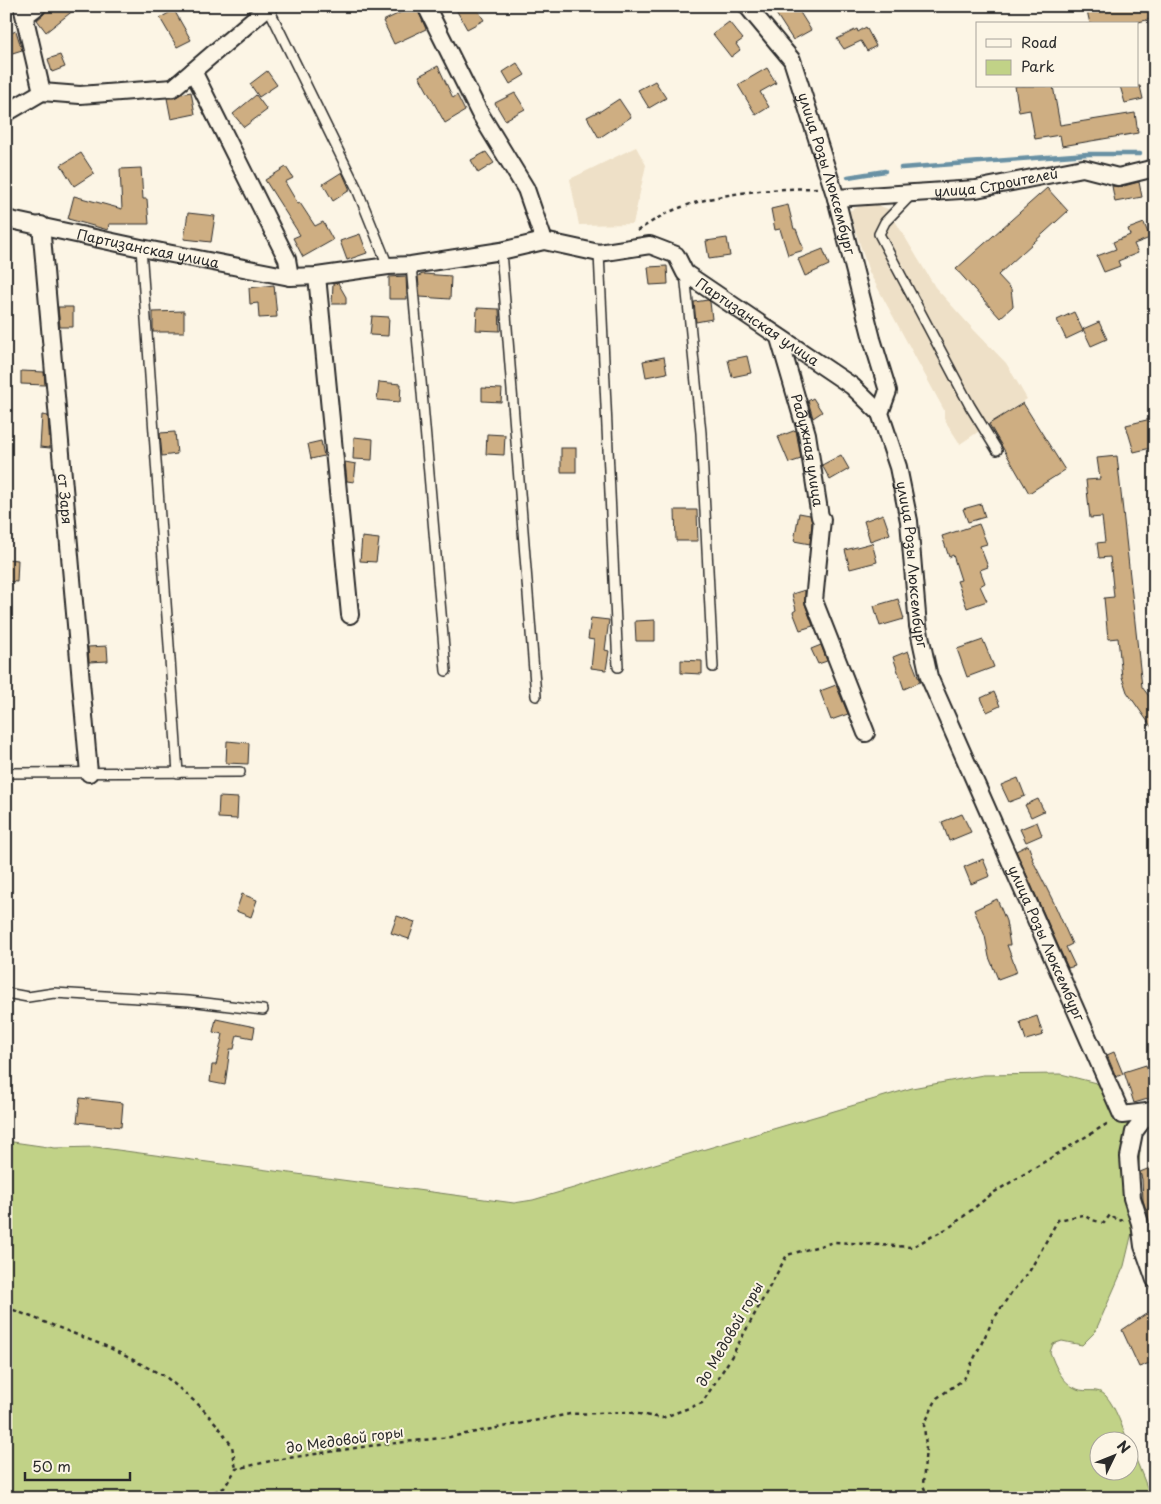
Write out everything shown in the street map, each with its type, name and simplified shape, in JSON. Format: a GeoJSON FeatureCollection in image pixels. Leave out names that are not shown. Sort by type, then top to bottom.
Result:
{"type":"FeatureCollection","features":[{"type":"Feature","properties":{"kind":"street"},"geometry":{"type":"LineString","coordinates":[[426,6],[479,112],[526,189],[544,241]]}},
{"type":"Feature","properties":{"kind":"street","name":"улица Розы Люксембург"},"geometry":{"type":"LineString","coordinates":[[747,6],[792,60],[834,193],[872,339],[888,391],[880,413],[898,467],[909,521],[918,626],[929,677],[1122,1114]]}},
{"type":"Feature","properties":{"kind":"street"},"geometry":{"type":"LineString","coordinates":[[6,114],[42,92],[80,95],[173,88],[269,7]]}},
{"type":"Feature","properties":{"kind":"street"},"geometry":{"type":"LineString","coordinates":[[28,9],[42,92]]}},
{"type":"Feature","properties":{"kind":"street"},"geometry":{"type":"LineString","coordinates":[[193,71],[287,258],[290,277]]}},
{"type":"Feature","properties":{"kind":"street","name":"улица Строителей"},"geometry":{"type":"LineString","coordinates":[[834,193],[912,193],[976,189],[1083,168],[1118,177],[1155,168]]}},
{"type":"Feature","properties":{"kind":"street","name":"Партизанская улица"},"geometry":{"type":"LineString","coordinates":[[6,219],[290,277],[317,276],[388,266],[411,266],[544,241],[599,253],[650,244],[676,254],[685,273],[852,386],[880,413]]}},
{"type":"Feature","properties":{"kind":"street","name":"ст Заря"},"geometry":{"type":"LineString","coordinates":[[41,225],[89,773]]}},
{"type":"Feature","properties":{"kind":"street"},"geometry":{"type":"LineString","coordinates":[[317,276],[350,615]]}},
{"type":"Feature","properties":{"kind":"street","name":"Радужная улица"},"geometry":{"type":"LineString","coordinates":[[779,338],[807,434],[820,517],[822,519],[814,601],[866,733]]}},
{"type":"Feature","properties":{"kind":"street"},"geometry":{"type":"LineString","coordinates":[[1122,1114],[1152,1111]]}},
{"type":"Feature","properties":{"kind":"street"},"geometry":{"type":"LineString","coordinates":[[1152,1111],[1134,1132],[1128,1157],[1132,1198],[1140,1223],[1143,1246],[1155,1280]]}},
{"type":"Feature","properties":{"kind":"lane"},"geometry":{"type":"LineString","coordinates":[[269,7],[357,189],[388,266]]}},
{"type":"Feature","properties":{"kind":"lane"},"geometry":{"type":"LineString","coordinates":[[912,193],[885,222],[879,234],[970,406],[996,450]]}},
{"type":"Feature","properties":{"kind":"lane"},"geometry":{"type":"LineString","coordinates":[[141,248],[178,773]]}},
{"type":"Feature","properties":{"kind":"lane"},"geometry":{"type":"LineString","coordinates":[[501,250],[536,696]]}},
{"type":"Feature","properties":{"kind":"lane"},"geometry":{"type":"LineString","coordinates":[[599,253],[618,667]]}},
{"type":"Feature","properties":{"kind":"lane"},"geometry":{"type":"LineString","coordinates":[[411,266],[446,671]]}},
{"type":"Feature","properties":{"kind":"lane"},"geometry":{"type":"LineString","coordinates":[[685,273],[701,433],[713,667]]}},
{"type":"Feature","properties":{"kind":"lane"},"geometry":{"type":"LineString","coordinates":[[6,773],[240,772]]}},
{"type":"Feature","properties":{"kind":"lane"},"geometry":{"type":"LineString","coordinates":[[6,994],[28,997],[54,993],[179,1001],[263,1010]]}},
{"type":"Feature","properties":{"kind":"path"},"geometry":{"type":"LineString","coordinates":[[631,235],[665,214],[722,196],[763,190],[834,193]]}},
{"type":"Feature","properties":{"kind":"path","name":"до Медовой горы"},"geometry":{"type":"LineString","coordinates":[[236,1469],[275,1460],[369,1446],[450,1437],[570,1414],[627,1412],[662,1418],[702,1402],[729,1361],[787,1255],[834,1242],[912,1247],[950,1227],[993,1193],[1122,1114]]}},
{"type":"Feature","properties":{"kind":"path"},"geometry":{"type":"LineString","coordinates":[[928,1498],[923,1485],[926,1447],[924,1425],[937,1398],[964,1379],[993,1320],[1011,1293],[1029,1272],[1058,1220],[1083,1215],[1104,1223],[1110,1215],[1119,1221],[1129,1218],[1132,1198]]}},
{"type":"Feature","properties":{"kind":"path"},"geometry":{"type":"LineString","coordinates":[[6,1307],[108,1348],[166,1377],[200,1406],[218,1426],[232,1446],[236,1469],[224,1488],[203,1496],[191,1498]]}},
{"type":"Feature","properties":{"kind":"shaded area"},"geometry":{"type":"Polygon","coordinates":[[[636,147],[646,165],[633,224],[579,225],[570,179],[636,147]]]}},
{"type":"Feature","properties":{"kind":"shaded area"},"geometry":{"type":"Polygon","coordinates":[[[869,202],[888,209],[935,287],[1006,363],[1027,399],[960,444],[944,419],[944,410],[869,272],[849,211],[869,202]]]}},
{"type":"Feature","properties":{"kind":"green space"},"geometry":{"type":"Polygon","coordinates":[[[1061,1074],[1096,1083],[1112,1092],[1136,1121],[1140,1150],[1135,1220],[1124,1266],[1095,1332],[1082,1345],[1062,1341],[1053,1344],[1050,1352],[1060,1374],[1067,1383],[1077,1389],[1096,1391],[1106,1396],[1116,1412],[1124,1432],[1088,1432],[1088,1482],[1138,1482],[1138,1464],[1147,1487],[1155,1498],[6,1498],[6,1141],[55,1148],[95,1147],[514,1203],[533,1200],[912,1088],[983,1075],[1061,1074]]]}},
{"type":"Feature","properties":{"kind":"building"},"geometry":{"type":"Polygon","coordinates":[[[48,6],[79,6],[46,32],[37,20],[44,14],[48,6]]]}},
{"type":"Feature","properties":{"kind":"building"},"geometry":{"type":"Polygon","coordinates":[[[416,6],[426,29],[394,44],[383,21],[416,6]]]}},
{"type":"Feature","properties":{"kind":"building"},"geometry":{"type":"Polygon","coordinates":[[[454,6],[475,6],[484,20],[467,29],[454,6]]]}},
{"type":"Feature","properties":{"kind":"building"},"geometry":{"type":"Polygon","coordinates":[[[771,6],[796,6],[811,30],[793,40],[771,6]]]}},
{"type":"Feature","properties":{"kind":"building"},"geometry":{"type":"Polygon","coordinates":[[[1086,6],[1155,6],[1155,18],[1138,22],[1090,22],[1086,6]]]}},
{"type":"Feature","properties":{"kind":"building"},"geometry":{"type":"Polygon","coordinates":[[[174,10],[191,40],[177,47],[160,18],[174,10]]]}},
{"type":"Feature","properties":{"kind":"building"},"geometry":{"type":"Polygon","coordinates":[[[729,22],[743,39],[736,44],[740,50],[731,57],[713,34],[729,22]]]}},
{"type":"Feature","properties":{"kind":"building"},"geometry":{"type":"Polygon","coordinates":[[[866,27],[876,46],[867,51],[861,41],[844,49],[837,39],[857,29],[858,32],[866,27]]]}},
{"type":"Feature","properties":{"kind":"building"},"geometry":{"type":"Polygon","coordinates":[[[16,31],[22,50],[6,55],[6,35],[16,31]]]}},
{"type":"Feature","properties":{"kind":"building"},"geometry":{"type":"Polygon","coordinates":[[[60,55],[65,67],[52,72],[48,59],[60,55]]]}},
{"type":"Feature","properties":{"kind":"building"},"geometry":{"type":"Polygon","coordinates":[[[517,63],[525,75],[510,84],[503,72],[517,63]]]}},
{"type":"Feature","properties":{"kind":"building"},"geometry":{"type":"Polygon","coordinates":[[[438,66],[453,98],[457,95],[465,111],[445,123],[419,76],[438,66]]]}},
{"type":"Feature","properties":{"kind":"building"},"geometry":{"type":"Polygon","coordinates":[[[767,68],[776,83],[760,92],[769,107],[756,115],[738,85],[767,68]]]}},
{"type":"Feature","properties":{"kind":"building"},"geometry":{"type":"Polygon","coordinates":[[[267,71],[277,85],[259,97],[250,84],[267,71]]]}},
{"type":"Feature","properties":{"kind":"building"},"geometry":{"type":"Polygon","coordinates":[[[655,81],[666,98],[649,108],[638,90],[655,81]]]}},
{"type":"Feature","properties":{"kind":"building"},"geometry":{"type":"Polygon","coordinates":[[[1140,86],[1143,99],[1125,103],[1121,88],[1138,88],[1140,86]]]}},
{"type":"Feature","properties":{"kind":"building"},"geometry":{"type":"Polygon","coordinates":[[[1015,88],[1053,88],[1060,125],[1135,113],[1138,133],[1062,146],[1060,135],[1035,139],[1030,110],[1019,112],[1015,88]]]}},
{"type":"Feature","properties":{"kind":"building"},"geometry":{"type":"Polygon","coordinates":[[[191,92],[195,114],[171,119],[167,98],[174,98],[191,92]]]}},
{"type":"Feature","properties":{"kind":"building"},"geometry":{"type":"Polygon","coordinates":[[[515,93],[525,109],[505,120],[495,103],[515,93]]]}},
{"type":"Feature","properties":{"kind":"building"},"geometry":{"type":"Polygon","coordinates":[[[256,95],[267,110],[244,127],[233,114],[256,95]]]}},
{"type":"Feature","properties":{"kind":"building"},"geometry":{"type":"Polygon","coordinates":[[[619,99],[631,117],[599,138],[587,117],[599,112],[619,99]]]}},
{"type":"Feature","properties":{"kind":"building"},"geometry":{"type":"Polygon","coordinates":[[[486,152],[494,163],[478,173],[471,160],[486,152]]]}},
{"type":"Feature","properties":{"kind":"building"},"geometry":{"type":"Polygon","coordinates":[[[81,153],[94,173],[74,186],[61,165],[81,153]]]}},
{"type":"Feature","properties":{"kind":"building"},"geometry":{"type":"Polygon","coordinates":[[[286,167],[293,178],[285,182],[298,204],[300,203],[315,226],[323,222],[333,240],[303,257],[293,238],[300,235],[265,180],[286,167]]]}},
{"type":"Feature","properties":{"kind":"building"},"geometry":{"type":"Polygon","coordinates":[[[141,168],[143,199],[147,199],[149,224],[109,224],[108,230],[68,219],[74,196],[122,209],[120,169],[141,168]]]}},
{"type":"Feature","properties":{"kind":"building"},"geometry":{"type":"Polygon","coordinates":[[[342,172],[350,190],[333,201],[323,184],[342,172]]]}},
{"type":"Feature","properties":{"kind":"building"},"geometry":{"type":"Polygon","coordinates":[[[1139,182],[1142,197],[1115,202],[1112,186],[1120,187],[1139,182]]]}},
{"type":"Feature","properties":{"kind":"building"},"geometry":{"type":"Polygon","coordinates":[[[1047,188],[1068,211],[998,275],[1011,289],[1013,306],[1000,318],[956,269],[1047,188]]]}},
{"type":"Feature","properties":{"kind":"building"},"geometry":{"type":"Polygon","coordinates":[[[788,205],[794,229],[796,229],[804,250],[788,255],[780,229],[775,230],[771,209],[788,205]]]}},
{"type":"Feature","properties":{"kind":"building"},"geometry":{"type":"Polygon","coordinates":[[[188,213],[215,216],[211,242],[184,239],[188,213]]]}},
{"type":"Feature","properties":{"kind":"building"},"geometry":{"type":"Polygon","coordinates":[[[1144,223],[1150,238],[1134,244],[1138,253],[1118,261],[1120,266],[1104,272],[1097,256],[1116,249],[1113,242],[1130,235],[1128,229],[1144,223]]]}},
{"type":"Feature","properties":{"kind":"building"},"geometry":{"type":"Polygon","coordinates":[[[360,234],[367,253],[347,260],[340,241],[360,234]]]}},
{"type":"Feature","properties":{"kind":"building"},"geometry":{"type":"Polygon","coordinates":[[[727,238],[730,256],[709,259],[706,241],[727,238]]]}},
{"type":"Feature","properties":{"kind":"building"},"geometry":{"type":"Polygon","coordinates":[[[823,249],[829,265],[805,276],[798,259],[823,249]]]}},
{"type":"Feature","properties":{"kind":"building"},"geometry":{"type":"Polygon","coordinates":[[[667,266],[668,284],[650,285],[648,267],[667,266]]]}},
{"type":"Feature","properties":{"kind":"building"},"geometry":{"type":"Polygon","coordinates":[[[423,274],[451,276],[450,299],[420,297],[418,276],[423,274]]]}},
{"type":"Feature","properties":{"kind":"building"},"geometry":{"type":"Polygon","coordinates":[[[406,276],[407,299],[389,299],[389,277],[406,276]]]}},
{"type":"Feature","properties":{"kind":"building"},"geometry":{"type":"Polygon","coordinates":[[[338,283],[346,297],[346,304],[332,304],[333,284],[338,283]]]}},
{"type":"Feature","properties":{"kind":"building"},"geometry":{"type":"Polygon","coordinates":[[[274,285],[277,317],[259,318],[258,303],[250,304],[249,288],[274,285]]]}},
{"type":"Feature","properties":{"kind":"building"},"geometry":{"type":"Polygon","coordinates":[[[708,300],[710,302],[712,319],[696,322],[694,302],[708,300]]]}},
{"type":"Feature","properties":{"kind":"building"},"geometry":{"type":"Polygon","coordinates":[[[58,307],[73,307],[73,327],[60,327],[58,307]]]}},
{"type":"Feature","properties":{"kind":"building"},"geometry":{"type":"Polygon","coordinates":[[[477,308],[499,309],[500,331],[476,330],[477,308]]]}},
{"type":"Feature","properties":{"kind":"building"},"geometry":{"type":"Polygon","coordinates":[[[184,311],[184,332],[153,332],[153,312],[184,311]]]}},
{"type":"Feature","properties":{"kind":"building"},"geometry":{"type":"Polygon","coordinates":[[[1074,312],[1083,331],[1066,339],[1057,320],[1074,312]]]}},
{"type":"Feature","properties":{"kind":"building"},"geometry":{"type":"Polygon","coordinates":[[[372,316],[389,317],[388,336],[370,335],[372,316]]]}},
{"type":"Feature","properties":{"kind":"building"},"geometry":{"type":"Polygon","coordinates":[[[1099,322],[1107,339],[1091,346],[1083,329],[1099,322]]]}},
{"type":"Feature","properties":{"kind":"building"},"geometry":{"type":"Polygon","coordinates":[[[747,356],[751,373],[732,377],[728,360],[747,356]]]}},
{"type":"Feature","properties":{"kind":"building"},"geometry":{"type":"Polygon","coordinates":[[[664,357],[667,373],[646,377],[643,361],[664,357]]]}},
{"type":"Feature","properties":{"kind":"building"},"geometry":{"type":"Polygon","coordinates":[[[21,371],[44,372],[45,385],[21,384],[21,371]]]}},
{"type":"Feature","properties":{"kind":"building"},"geometry":{"type":"Polygon","coordinates":[[[379,382],[401,384],[400,402],[377,400],[379,382]]]}},
{"type":"Feature","properties":{"kind":"building"},"geometry":{"type":"Polygon","coordinates":[[[482,388],[502,389],[501,402],[482,401],[482,388]]]}},
{"type":"Feature","properties":{"kind":"building"},"geometry":{"type":"Polygon","coordinates":[[[813,398],[822,412],[813,418],[808,401],[813,398]]]}},
{"type":"Feature","properties":{"kind":"building"},"geometry":{"type":"Polygon","coordinates":[[[1023,403],[1065,470],[1029,493],[989,424],[1023,403]]]}},
{"type":"Feature","properties":{"kind":"building"},"geometry":{"type":"Polygon","coordinates":[[[42,415],[48,416],[50,448],[40,447],[42,415]]]}},
{"type":"Feature","properties":{"kind":"building"},"geometry":{"type":"Polygon","coordinates":[[[1155,418],[1155,447],[1134,452],[1126,425],[1155,418]]]}},
{"type":"Feature","properties":{"kind":"building"},"geometry":{"type":"Polygon","coordinates":[[[796,430],[801,459],[789,463],[778,437],[796,430]]]}},
{"type":"Feature","properties":{"kind":"building"},"geometry":{"type":"Polygon","coordinates":[[[175,432],[177,454],[162,456],[160,433],[175,432]]]}},
{"type":"Feature","properties":{"kind":"building"},"geometry":{"type":"Polygon","coordinates":[[[487,434],[505,435],[504,455],[486,454],[487,434]]]}},
{"type":"Feature","properties":{"kind":"building"},"geometry":{"type":"Polygon","coordinates":[[[354,437],[373,439],[372,460],[353,459],[354,437]]]}},
{"type":"Feature","properties":{"kind":"building"},"geometry":{"type":"Polygon","coordinates":[[[321,441],[324,456],[311,459],[308,444],[321,441]]]}},
{"type":"Feature","properties":{"kind":"building"},"geometry":{"type":"Polygon","coordinates":[[[561,448],[576,448],[576,472],[561,472],[561,448]]]}},
{"type":"Feature","properties":{"kind":"building"},"geometry":{"type":"Polygon","coordinates":[[[841,455],[849,469],[830,480],[822,465],[841,455]]]}},
{"type":"Feature","properties":{"kind":"building"},"geometry":{"type":"Polygon","coordinates":[[[1117,456],[1142,687],[1155,704],[1155,732],[1127,692],[1122,677],[1118,638],[1108,639],[1104,598],[1114,597],[1110,557],[1099,558],[1097,543],[1105,542],[1102,517],[1090,518],[1086,480],[1100,479],[1097,458],[1117,456]]]}},
{"type":"Feature","properties":{"kind":"building"},"geometry":{"type":"Polygon","coordinates":[[[345,462],[356,464],[354,482],[347,481],[345,462]]]}},
{"type":"Feature","properties":{"kind":"building"},"geometry":{"type":"Polygon","coordinates":[[[981,504],[985,517],[968,522],[963,509],[981,504]]]}},
{"type":"Feature","properties":{"kind":"building"},"geometry":{"type":"Polygon","coordinates":[[[675,510],[697,510],[698,541],[676,541],[675,510]]]}},
{"type":"Feature","properties":{"kind":"building"},"geometry":{"type":"Polygon","coordinates":[[[799,513],[810,515],[812,522],[810,544],[794,541],[799,513]]]}},
{"type":"Feature","properties":{"kind":"building"},"geometry":{"type":"Polygon","coordinates":[[[883,514],[890,534],[870,541],[864,521],[883,514]]]}},
{"type":"Feature","properties":{"kind":"building"},"geometry":{"type":"Polygon","coordinates":[[[979,524],[987,544],[980,546],[988,567],[980,570],[985,583],[980,586],[987,601],[967,608],[957,581],[961,580],[953,555],[949,557],[942,536],[979,524]]]}},
{"type":"Feature","properties":{"kind":"building"},"geometry":{"type":"Polygon","coordinates":[[[362,537],[379,539],[376,562],[360,561],[362,537]]]}},
{"type":"Feature","properties":{"kind":"building"},"geometry":{"type":"Polygon","coordinates":[[[872,543],[877,562],[850,569],[845,550],[872,543]]]}},
{"type":"Feature","properties":{"kind":"building"},"geometry":{"type":"Polygon","coordinates":[[[6,559],[18,560],[17,582],[6,581],[6,559]]]}},
{"type":"Feature","properties":{"kind":"building"},"geometry":{"type":"Polygon","coordinates":[[[805,590],[805,604],[813,626],[800,630],[793,612],[796,610],[792,594],[805,590]]]}},
{"type":"Feature","properties":{"kind":"building"},"geometry":{"type":"Polygon","coordinates":[[[898,599],[904,619],[880,626],[874,606],[898,599]]]}},
{"type":"Feature","properties":{"kind":"building"},"geometry":{"type":"Polygon","coordinates":[[[591,618],[609,620],[605,650],[609,651],[606,670],[591,668],[594,640],[588,639],[591,618]]]}},
{"type":"Feature","properties":{"kind":"building"},"geometry":{"type":"Polygon","coordinates":[[[655,620],[655,641],[636,641],[635,621],[655,620]]]}},
{"type":"Feature","properties":{"kind":"building"},"geometry":{"type":"Polygon","coordinates":[[[983,640],[994,667],[967,677],[957,649],[983,640]]]}},
{"type":"Feature","properties":{"kind":"building"},"geometry":{"type":"Polygon","coordinates":[[[821,645],[827,661],[818,664],[811,649],[821,645]]]}},
{"type":"Feature","properties":{"kind":"building"},"geometry":{"type":"Polygon","coordinates":[[[107,646],[108,661],[89,662],[88,647],[107,646]]]}},
{"type":"Feature","properties":{"kind":"building"},"geometry":{"type":"Polygon","coordinates":[[[908,651],[920,682],[904,689],[893,657],[908,651]]]}},
{"type":"Feature","properties":{"kind":"building"},"geometry":{"type":"Polygon","coordinates":[[[681,660],[702,661],[702,674],[681,673],[681,660]]]}},
{"type":"Feature","properties":{"kind":"building"},"geometry":{"type":"Polygon","coordinates":[[[836,685],[848,714],[831,720],[820,691],[836,685]]]}},
{"type":"Feature","properties":{"kind":"building"},"geometry":{"type":"Polygon","coordinates":[[[994,692],[1000,706],[987,712],[981,698],[994,692]]]}},
{"type":"Feature","properties":{"kind":"building"},"geometry":{"type":"Polygon","coordinates":[[[227,741],[249,743],[248,764],[226,763],[227,741]]]}},
{"type":"Feature","properties":{"kind":"building"},"geometry":{"type":"Polygon","coordinates":[[[1018,778],[1025,796],[1009,802],[1001,785],[1018,778]]]}},
{"type":"Feature","properties":{"kind":"building"},"geometry":{"type":"Polygon","coordinates":[[[219,797],[238,798],[237,819],[218,818],[219,797]]]}},
{"type":"Feature","properties":{"kind":"building"},"geometry":{"type":"Polygon","coordinates":[[[1038,799],[1044,811],[1031,817],[1025,805],[1038,799]]]}},
{"type":"Feature","properties":{"kind":"building"},"geometry":{"type":"Polygon","coordinates":[[[962,814],[971,832],[949,841],[942,822],[962,814]]]}},
{"type":"Feature","properties":{"kind":"building"},"geometry":{"type":"Polygon","coordinates":[[[1037,822],[1042,835],[1026,842],[1020,829],[1037,822]]]}},
{"type":"Feature","properties":{"kind":"building"},"geometry":{"type":"Polygon","coordinates":[[[1028,845],[1032,859],[1072,944],[1066,947],[1075,966],[1068,968],[1016,851],[1028,845]]]}},
{"type":"Feature","properties":{"kind":"building"},"geometry":{"type":"Polygon","coordinates":[[[983,859],[990,876],[971,884],[964,867],[983,859]]]}},
{"type":"Feature","properties":{"kind":"building"},"geometry":{"type":"Polygon","coordinates":[[[242,894],[257,900],[251,917],[236,911],[242,894]]]}},
{"type":"Feature","properties":{"kind":"building"},"geometry":{"type":"Polygon","coordinates":[[[997,899],[1006,921],[1010,945],[1007,945],[1017,972],[998,979],[989,957],[985,936],[974,910],[997,899]]]}},
{"type":"Feature","properties":{"kind":"building"},"geometry":{"type":"Polygon","coordinates":[[[397,916],[415,922],[409,939],[391,933],[397,916]]]}},
{"type":"Feature","properties":{"kind":"building"},"geometry":{"type":"Polygon","coordinates":[[[1037,1016],[1043,1035],[1026,1040],[1020,1022],[1037,1016]]]}},
{"type":"Feature","properties":{"kind":"building"},"geometry":{"type":"Polygon","coordinates":[[[216,1019],[255,1027],[253,1038],[237,1035],[234,1049],[230,1049],[225,1085],[210,1082],[212,1065],[216,1065],[223,1034],[213,1032],[216,1019]]]}},
{"type":"Feature","properties":{"kind":"building"},"geometry":{"type":"Polygon","coordinates":[[[1114,1052],[1123,1074],[1116,1077],[1107,1055],[1114,1052]]]}},
{"type":"Feature","properties":{"kind":"building"},"geometry":{"type":"Polygon","coordinates":[[[1146,1065],[1148,1072],[1155,1070],[1155,1097],[1134,1103],[1124,1072],[1146,1065]]]}},
{"type":"Feature","properties":{"kind":"building"},"geometry":{"type":"Polygon","coordinates":[[[80,1098],[123,1103],[121,1127],[77,1122],[80,1098]]]}},
{"type":"Feature","properties":{"kind":"building"},"geometry":{"type":"Polygon","coordinates":[[[1155,1166],[1155,1221],[1150,1222],[1143,1200],[1140,1172],[1155,1166]]]}},
{"type":"Feature","properties":{"kind":"building"},"geometry":{"type":"Polygon","coordinates":[[[1149,1312],[1155,1325],[1155,1344],[1150,1346],[1155,1361],[1139,1367],[1122,1330],[1149,1312]]]}},
{"type":"Feature","properties":{"kind":"waterway"},"geometry":{"type":"LineString","coordinates":[[901,168],[1088,154],[1140,154]]}},
{"type":"Feature","properties":{"kind":"waterway"},"geometry":{"type":"LineString","coordinates":[[848,177],[885,171]]}}]}
